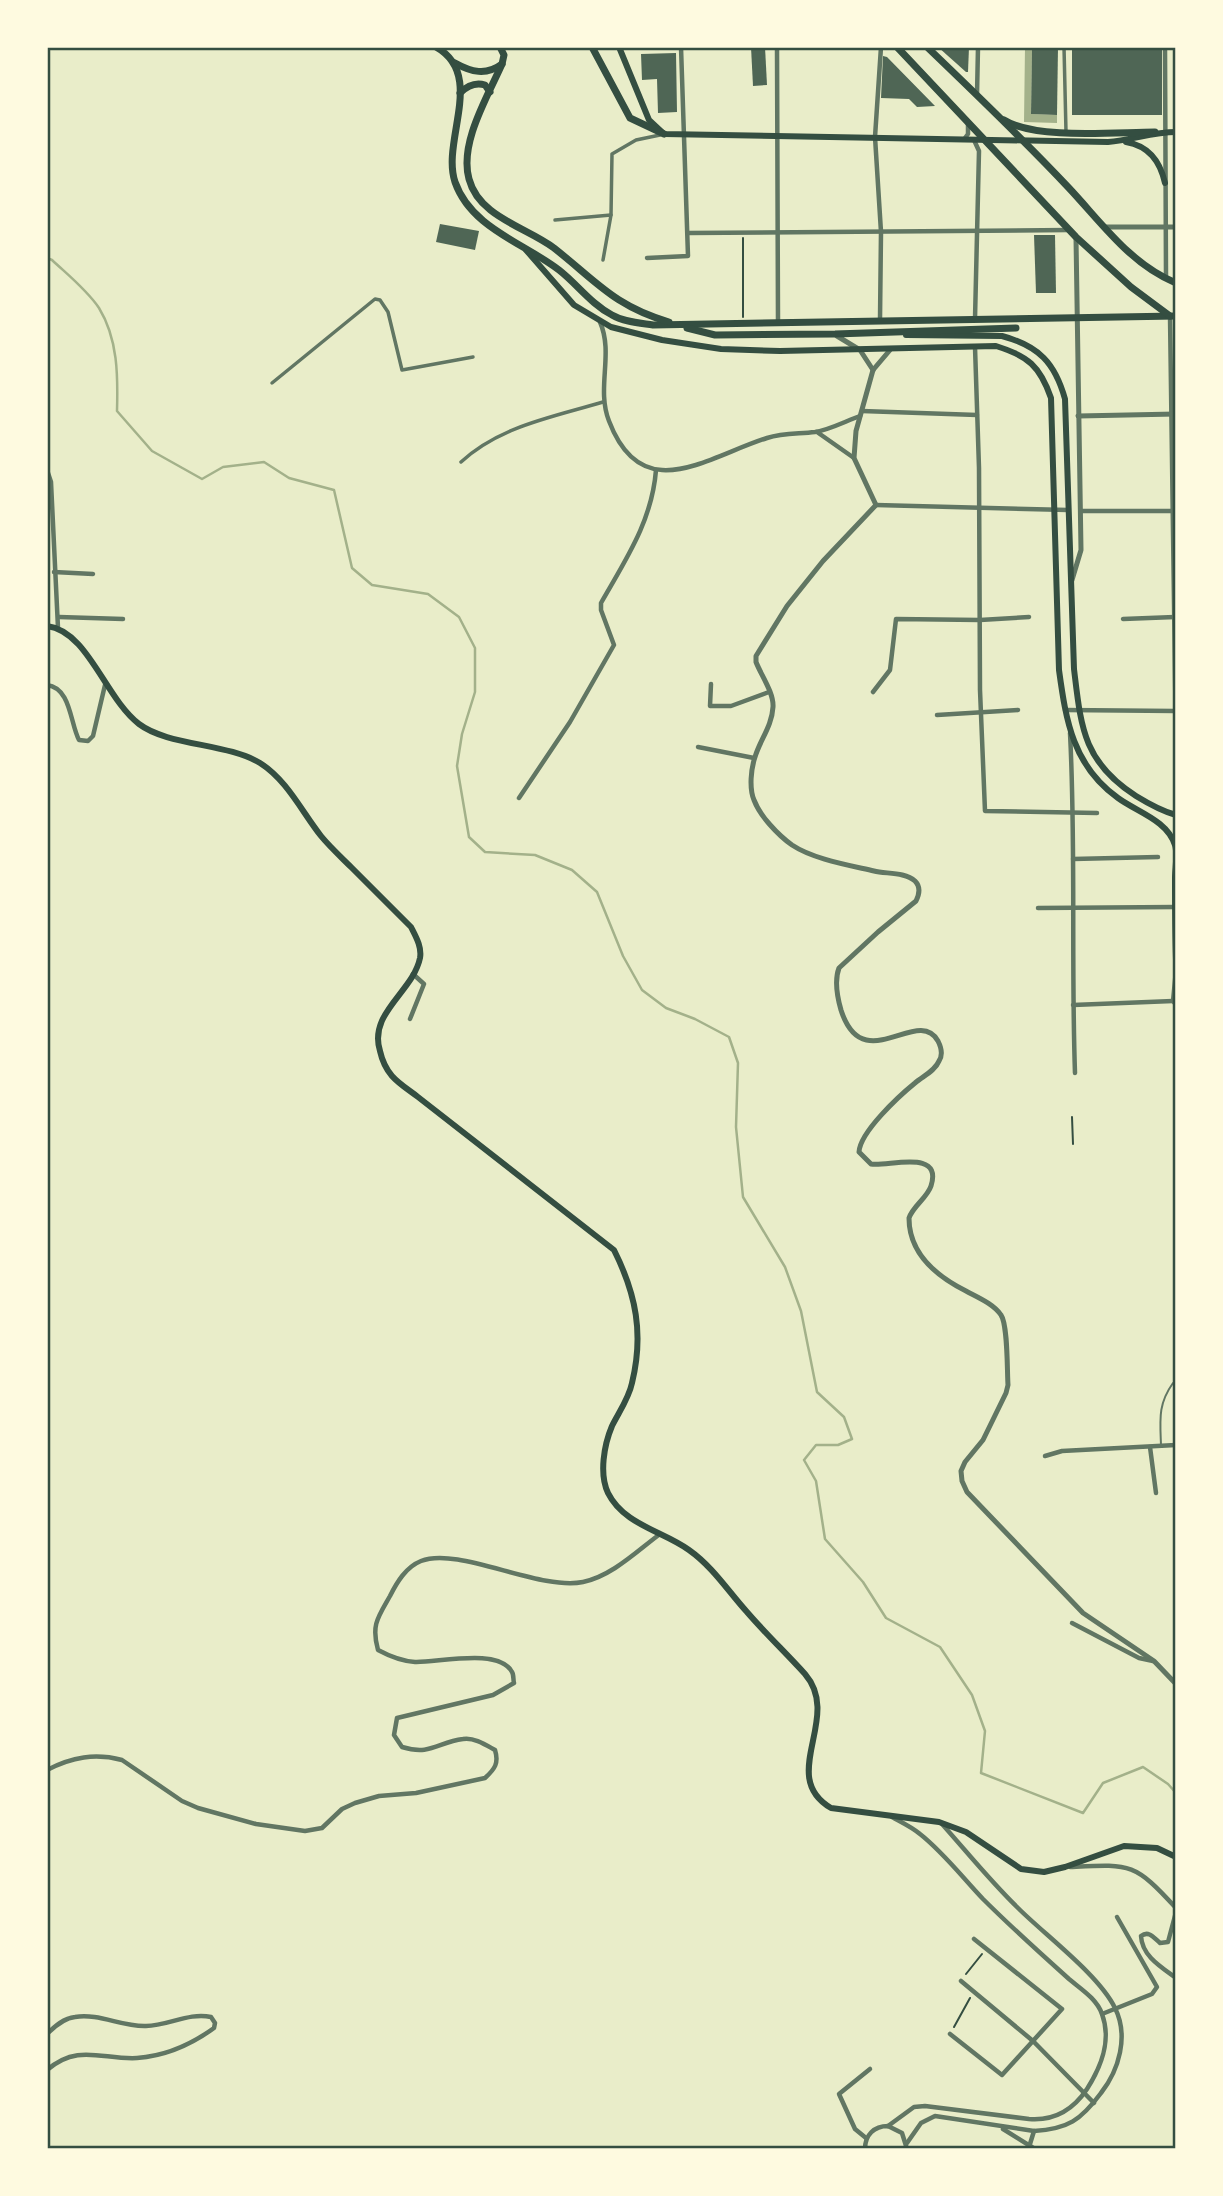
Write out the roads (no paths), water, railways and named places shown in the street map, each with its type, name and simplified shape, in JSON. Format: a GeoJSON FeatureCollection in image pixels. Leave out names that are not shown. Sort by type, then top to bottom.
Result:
{"type":"FeatureCollection","features":[{"type":"Feature","properties":{"kind":"main road"},"geometry":{"type":"LineString","coordinates":[[436,47],[454,63],[477,72],[489,72],[502,64]]}},
{"type":"Feature","properties":{"kind":"main road"},"geometry":{"type":"LineString","coordinates":[[500,47],[504,55],[502,64],[468,143],[469,180],[475,192],[495,214],[553,247],[613,298],[647,316],[715,335],[1002,336],[1032,347],[1055,371],[1065,399],[1074,669],[1086,740],[1095,760],[1122,787],[1160,811],[1176,815]]}},
{"type":"Feature","properties":{"kind":"main road"},"geometry":{"type":"LineString","coordinates":[[592,47],[630,118],[664,134],[1108,142],[1155,132]]}},
{"type":"Feature","properties":{"kind":"main road"},"geometry":{"type":"LineString","coordinates":[[619,47],[649,120],[664,134]]}},
{"type":"Feature","properties":{"kind":"main road"},"geometry":{"type":"LineString","coordinates":[[897,47],[1076,237],[1131,287],[1173,316]]}},
{"type":"Feature","properties":{"kind":"main road"},"geometry":{"type":"LineString","coordinates":[[927,47],[1068,187],[1139,262],[1176,283]]}},
{"type":"Feature","properties":{"kind":"main road"},"geometry":{"type":"LineString","coordinates":[[454,63],[460,94],[453,165],[458,190],[483,222],[561,272],[612,316],[653,325],[778,325],[880,320],[1173,316]]}},
{"type":"Feature","properties":{"kind":"main road"},"geometry":{"type":"LineString","coordinates":[[460,94],[466,87],[478,83],[485,85],[490,92]]}},
{"type":"Feature","properties":{"kind":"main road"},"geometry":{"type":"LineString","coordinates":[[994,114],[1009,123],[1030,129],[1066,132],[1176,132]]}},
{"type":"Feature","properties":{"kind":"main road"},"geometry":{"type":"LineString","coordinates":[[1122,141],[1147,149],[1162,170],[1165,183]]}},
{"type":"Feature","properties":{"kind":"main road"},"geometry":{"type":"LineString","coordinates":[[523,247],[574,305],[611,327],[662,340],[721,349],[780,351],[996,346],[1015,352],[1032,363],[1044,377],[1051,398],[1059,670],[1064,710],[1079,755],[1098,779],[1116,797],[1157,822],[1176,846],[1176,959]]}},
{"type":"Feature","properties":{"kind":"main road"},"geometry":{"type":"LineString","coordinates":[[835,334],[1016,328]]}},
{"type":"Feature","properties":{"kind":"main road"},"geometry":{"type":"LineString","coordinates":[[47,626],[58,628],[72,637],[88,655],[105,685],[124,710],[141,725],[158,734],[236,753],[260,763],[278,778],[323,838],[411,927],[418,940],[420,957],[384,1016],[378,1032],[377,1043],[382,1061],[392,1075],[480,1147],[614,1250],[629,1281],[637,1324],[637,1356],[632,1386],[610,1430],[603,1469],[608,1493],[624,1514],[689,1549],[718,1574],[745,1610],[807,1677],[816,1695],[817,1712],[814,1745],[807,1768],[810,1787],[818,1801],[831,1808],[939,1822],[966,1832],[1021,1870],[1044,1872],[1124,1846],[1157,1848],[1176,1857]]}},
{"type":"Feature","properties":{"kind":"street"},"geometry":{"type":"LineString","coordinates":[[647,258],[688,256],[681,47]]}},
{"type":"Feature","properties":{"kind":"street"},"geometry":{"type":"LineString","coordinates":[[777,47],[778,325]]}},
{"type":"Feature","properties":{"kind":"street"},"geometry":{"type":"LineString","coordinates":[[880,320],[881,232],[875,137],[881,47]]}},
{"type":"Feature","properties":{"kind":"street"},"geometry":{"type":"LineString","coordinates":[[977,95],[978,47]]}},
{"type":"Feature","properties":{"kind":"street"},"geometry":{"type":"LineString","coordinates":[[1064,47],[1066,132]]}},
{"type":"Feature","properties":{"kind":"street"},"geometry":{"type":"LineString","coordinates":[[1165,47],[1167,279]]}},
{"type":"Feature","properties":{"kind":"street"},"geometry":{"type":"LineString","coordinates":[[965,138],[967,120]]}},
{"type":"Feature","properties":{"kind":"street"},"geometry":{"type":"LineString","coordinates":[[603,260],[611,215],[612,154],[636,139],[664,134]]}},
{"type":"Feature","properties":{"kind":"street"},"geometry":{"type":"LineString","coordinates":[[875,137],[974,140],[979,151],[975,320]]}},
{"type":"Feature","properties":{"kind":"street"},"geometry":{"type":"LineString","coordinates":[[555,220],[611,215]]}},
{"type":"Feature","properties":{"kind":"street"},"geometry":{"type":"LineString","coordinates":[[1104,228],[1176,226]]}},
{"type":"Feature","properties":{"kind":"street"},"geometry":{"type":"LineString","coordinates":[[688,233],[1070,230]]}},
{"type":"Feature","properties":{"kind":"street"},"geometry":{"type":"LineString","coordinates":[[1071,583],[1081,550],[1076,237]]}},
{"type":"Feature","properties":{"kind":"street"},"geometry":{"type":"LineString","coordinates":[[272,383],[375,299],[380,300],[388,312],[402,370],[473,357]]}},
{"type":"Feature","properties":{"kind":"street"},"geometry":{"type":"LineString","coordinates":[[1173,316],[1176,745]]}},
{"type":"Feature","properties":{"kind":"street"},"geometry":{"type":"LineString","coordinates":[[600,322],[607,347],[603,402],[618,441],[636,460],[656,470],[668,472],[703,463],[768,438],[796,432],[817,432],[861,414],[977,415]]}},
{"type":"Feature","properties":{"kind":"street"},"geometry":{"type":"LineString","coordinates":[[835,334],[860,350],[873,370]]}},
{"type":"Feature","properties":{"kind":"street"},"geometry":{"type":"LineString","coordinates":[[975,347],[985,811],[1097,813]]}},
{"type":"Feature","properties":{"kind":"street"},"geometry":{"type":"LineString","coordinates":[[876,505],[854,458],[856,431],[873,370],[890,350]]}},
{"type":"Feature","properties":{"kind":"street"},"geometry":{"type":"LineString","coordinates":[[461,462],[498,435],[603,402]]}},
{"type":"Feature","properties":{"kind":"street"},"geometry":{"type":"LineString","coordinates":[[1078,416],[1173,414]]}},
{"type":"Feature","properties":{"kind":"street"},"geometry":{"type":"LineString","coordinates":[[817,432],[854,458]]}},
{"type":"Feature","properties":{"kind":"street"},"geometry":{"type":"LineString","coordinates":[[47,470],[51,482],[58,628]]}},
{"type":"Feature","properties":{"kind":"street"},"geometry":{"type":"LineString","coordinates":[[519,798],[570,722],[614,645],[601,603],[647,518],[654,493],[656,470]]}},
{"type":"Feature","properties":{"kind":"street"},"geometry":{"type":"LineString","coordinates":[[1069,510],[876,505],[823,561],[787,606],[756,656],[773,706],[770,724],[754,758],[751,779],[753,800],[767,820],[790,843],[808,855],[902,875],[918,884],[919,896],[916,901],[839,968],[836,976],[837,997],[847,1027],[859,1039],[876,1041],[894,1035],[926,1033],[937,1040],[941,1051],[939,1063],[899,1098],[862,1138],[859,1152],[871,1164],[883,1165],[912,1160],[928,1167],[932,1185],[909,1218],[916,1251],[956,1286],[1001,1313],[1003,1319],[1006,1329],[1006,1392],[984,1440],[965,1462],[961,1471],[967,1492],[1083,1613],[1154,1661],[1176,1684]]}},
{"type":"Feature","properties":{"kind":"street"},"geometry":{"type":"LineString","coordinates":[[1081,511],[1174,511]]}},
{"type":"Feature","properties":{"kind":"street"},"geometry":{"type":"LineString","coordinates":[[54,572],[93,574]]}},
{"type":"Feature","properties":{"kind":"street"},"geometry":{"type":"LineString","coordinates":[[59,617],[123,619]]}},
{"type":"Feature","properties":{"kind":"street"},"geometry":{"type":"LineString","coordinates":[[873,692],[890,670],[896,619],[979,620],[1029,617]]}},
{"type":"Feature","properties":{"kind":"street"},"geometry":{"type":"LineString","coordinates":[[1123,620],[1175,617]]}},
{"type":"Feature","properties":{"kind":"street"},"geometry":{"type":"LineString","coordinates":[[710,684],[710,706],[732,706],[769,692]]}},
{"type":"Feature","properties":{"kind":"street"},"geometry":{"type":"LineString","coordinates":[[47,685],[61,691],[79,740],[88,741],[93,736],[105,685]]}},
{"type":"Feature","properties":{"kind":"street"},"geometry":{"type":"LineString","coordinates":[[937,715],[1018,710]]}},
{"type":"Feature","properties":{"kind":"street"},"geometry":{"type":"LineString","coordinates":[[1064,710],[1175,711]]}},
{"type":"Feature","properties":{"kind":"street"},"geometry":{"type":"LineString","coordinates":[[1069,729],[1073,813],[1075,1073]]}},
{"type":"Feature","properties":{"kind":"street"},"geometry":{"type":"LineString","coordinates":[[698,747],[754,758]]}},
{"type":"Feature","properties":{"kind":"street"},"geometry":{"type":"LineString","coordinates":[[1073,859],[1158,857]]}},
{"type":"Feature","properties":{"kind":"street"},"geometry":{"type":"LineString","coordinates":[[1038,908],[1072,910],[1175,907]]}},
{"type":"Feature","properties":{"kind":"street"},"geometry":{"type":"LineString","coordinates":[[1073,1005],[1175,1003],[1176,970]]}},
{"type":"Feature","properties":{"kind":"street"},"geometry":{"type":"LineString","coordinates":[[410,1019],[424,984],[412,974]]}},
{"type":"Feature","properties":{"kind":"street"},"geometry":{"type":"LineString","coordinates":[[1045,1456],[1062,1451],[1176,1444]]}},
{"type":"Feature","properties":{"kind":"street"},"geometry":{"type":"LineString","coordinates":[[1150,1447],[1156,1493]]}},
{"type":"Feature","properties":{"kind":"street"},"geometry":{"type":"LineString","coordinates":[[47,1770],[76,1758],[94,1756],[121,1760],[182,1801],[198,1808],[256,1824],[305,1831],[322,1828],[342,1809],[355,1803],[379,1796],[416,1793],[485,1778],[494,1770],[498,1761],[495,1750],[480,1742],[464,1738],[434,1749],[413,1751],[402,1747],[394,1735],[397,1718],[493,1695],[514,1683],[512,1672],[502,1662],[456,1658],[418,1662],[396,1660],[378,1650],[374,1637],[375,1623],[400,1576],[421,1561],[440,1557],[550,1581],[582,1582],[606,1574],[660,1534]]}},
{"type":"Feature","properties":{"kind":"street"},"geometry":{"type":"LineString","coordinates":[[1072,1623],[1139,1658],[1154,1661]]}},
{"type":"Feature","properties":{"kind":"street"},"geometry":{"type":"LineString","coordinates":[[864,2149],[866,2138],[878,2127],[888,2126],[914,2107],[925,2106],[1042,2120],[1055,2118],[1084,2094],[1097,2073],[1104,2055],[1106,2034],[1102,2014],[1088,1996],[1008,1924],[920,1834],[889,1815]]}},
{"type":"Feature","properties":{"kind":"street"},"geometry":{"type":"LineString","coordinates":[[907,2146],[921,2123],[935,2116],[1034,2131],[1050,2130],[1073,2122],[1084,2115],[1108,2085],[1118,2062],[1123,2034],[1115,2008],[1100,1985],[1016,1906],[939,1822]]}},
{"type":"Feature","properties":{"kind":"street"},"geometry":{"type":"LineString","coordinates":[[1065,1867],[1119,1865],[1143,1874],[1176,1910],[1168,1942],[1160,1943],[1144,1933],[1141,1941],[1147,1955],[1176,1978]]}},
{"type":"Feature","properties":{"kind":"street"},"geometry":{"type":"LineString","coordinates":[[1102,2014],[1152,1994],[1157,1986],[1117,1917]]}},
{"type":"Feature","properties":{"kind":"street"},"geometry":{"type":"LineString","coordinates":[[950,2034],[999,2074],[1004,2074],[1062,2009],[974,1939]]}},
{"type":"Feature","properties":{"kind":"street"},"geometry":{"type":"LineString","coordinates":[[961,1981],[1033,2041],[1094,2103]]}},
{"type":"Feature","properties":{"kind":"street"},"geometry":{"type":"LineString","coordinates":[[47,2034],[71,2017],[83,2016],[134,2026],[166,2024],[209,2015],[215,2023],[215,2028],[204,2036],[164,2053],[133,2058],[80,2054],[63,2059],[47,2070]]}},
{"type":"Feature","properties":{"kind":"street"},"geometry":{"type":"LineString","coordinates":[[866,2138],[855,2129],[839,2094],[870,2069]]}},
{"type":"Feature","properties":{"kind":"street"},"geometry":{"type":"LineString","coordinates":[[888,2126],[902,2133],[907,2146]]}},
{"type":"Feature","properties":{"kind":"street"},"geometry":{"type":"LineString","coordinates":[[1000,2127],[1035,2149]]}},
{"type":"Feature","properties":{"kind":"street"},"geometry":{"type":"LineString","coordinates":[[1030,2144],[1034,2131]]}},
{"type":"Feature","properties":{"kind":"lane"},"geometry":{"type":"LineString","coordinates":[[1161,1447],[1160,1411],[1164,1396],[1173,1382]]}},
{"type":"Feature","properties":{"kind":"waterway"},"geometry":{"type":"LineString","coordinates":[[47,258],[77,283],[99,308],[113,345],[117,371],[117,411],[152,451],[202,479],[223,467],[264,462],[289,478],[334,490],[352,568],[372,585],[428,594],[459,617],[475,648],[475,692],[462,734],[457,766],[469,837],[485,852],[535,855],[572,870],[597,892],[623,956],[642,990],[666,1008],[695,1019],[729,1037],[738,1063],[736,1127],[743,1197],[785,1267],[801,1311],[817,1392],[844,1417],[852,1439],[838,1445],[816,1445],[804,1460],[816,1481],[825,1539],[863,1582],[886,1618],[940,1647],[972,1695],[985,1731],[981,1773],[1083,1813],[1103,1783],[1143,1767],[1168,1784],[1176,1793]]}}]}
